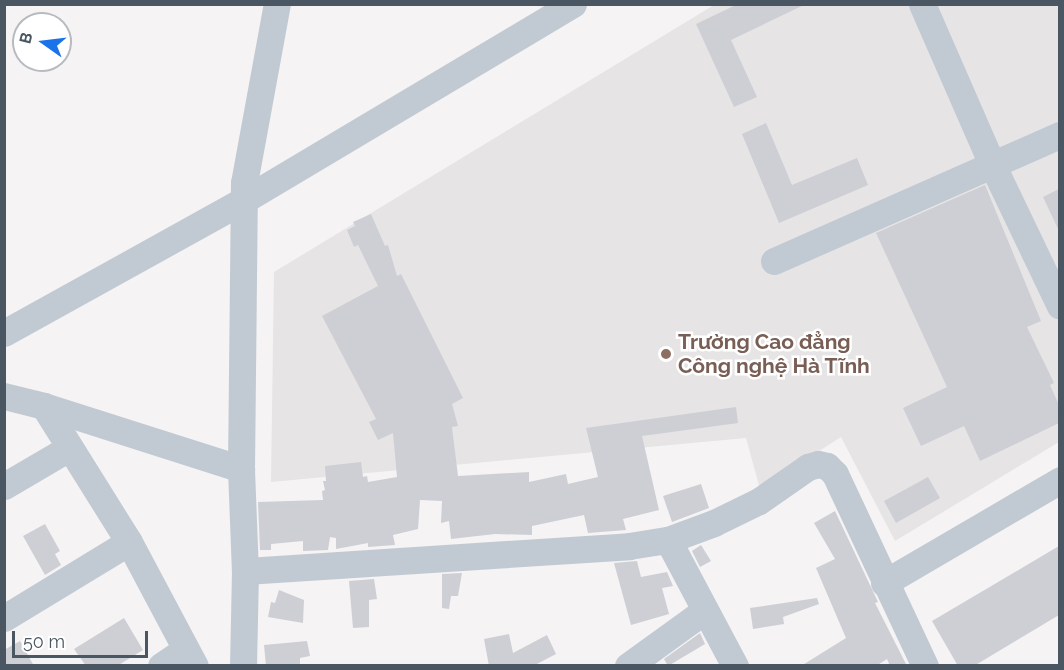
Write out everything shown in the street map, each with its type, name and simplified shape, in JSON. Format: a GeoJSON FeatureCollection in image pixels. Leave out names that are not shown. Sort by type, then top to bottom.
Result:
{"type":"FeatureCollection","features":[{"type":"Feature","properties":{"kind":"street"},"geometry":{"type":"LineString","coordinates":[[243,666],[246,571],[241,469],[244,183],[277,4]]}},
{"type":"Feature","properties":{"kind":"street"},"geometry":{"type":"LineString","coordinates":[[4,333],[244,200],[573,4]]}},
{"type":"Feature","properties":{"kind":"street"},"geometry":{"type":"LineString","coordinates":[[922,4],[992,164],[1059,306]]}},
{"type":"Feature","properties":{"kind":"street"},"geometry":{"type":"LineString","coordinates":[[774,261],[1059,135]]}},
{"type":"Feature","properties":{"kind":"street"},"geometry":{"type":"LineString","coordinates":[[4,396],[44,406],[241,469]]}},
{"type":"Feature","properties":{"kind":"street"},"geometry":{"type":"LineString","coordinates":[[44,406],[129,542],[190,658],[161,666]]}},
{"type":"Feature","properties":{"kind":"street"},"geometry":{"type":"LineString","coordinates":[[4,486],[69,448]]}},
{"type":"Feature","properties":{"kind":"street"},"geometry":{"type":"LineString","coordinates":[[246,571],[606,548],[668,540],[714,523],[759,501],[808,466],[818,464],[827,466],[836,474],[884,583],[925,666]]}},
{"type":"Feature","properties":{"kind":"street"},"geometry":{"type":"LineString","coordinates":[[884,583],[1059,480]]}},
{"type":"Feature","properties":{"kind":"street"},"geometry":{"type":"LineString","coordinates":[[668,540],[704,611],[728,649],[735,666]]}},
{"type":"Feature","properties":{"kind":"street"},"geometry":{"type":"LineString","coordinates":[[4,618],[129,542]]}},
{"type":"Feature","properties":{"kind":"street"},"geometry":{"type":"LineString","coordinates":[[628,666],[704,611]]}},
{"type":"Feature","properties":{"kind":"shaded area","name":"Trường Cao đẳng Công nghệ Hà Tĩnh"},"geometry":{"type":"Polygon","coordinates":[[[714,5],[1059,5],[1059,442],[895,541],[841,437],[760,489],[746,438],[271,482],[274,272],[714,5]]]}},
{"type":"Feature","properties":{"kind":"building"},"geometry":{"type":"Polygon","coordinates":[[[738,4],[806,4],[731,40],[757,97],[734,107],[696,24],[738,4]]]}},
{"type":"Feature","properties":{"kind":"building"},"geometry":{"type":"Polygon","coordinates":[[[766,123],[792,185],[857,158],[868,185],[779,223],[742,134],[766,123]]]}},
{"type":"Feature","properties":{"kind":"building"},"geometry":{"type":"Polygon","coordinates":[[[985,185],[1041,321],[1027,327],[1054,383],[1050,385],[1059,405],[1059,423],[980,461],[964,426],[921,446],[903,408],[947,387],[876,233],[985,185]]]}},
{"type":"Feature","properties":{"kind":"building"},"geometry":{"type":"Polygon","coordinates":[[[1059,189],[1059,231],[1043,197],[1059,189]]]}},
{"type":"Feature","properties":{"kind":"building"},"geometry":{"type":"Polygon","coordinates":[[[371,214],[385,246],[388,245],[397,276],[401,274],[463,398],[452,404],[458,426],[452,427],[458,476],[529,472],[529,482],[566,474],[568,484],[598,477],[586,428],[736,407],[738,423],[642,436],[659,510],[623,519],[626,530],[588,533],[584,515],[532,526],[532,535],[495,534],[451,539],[449,521],[441,523],[442,501],[420,500],[418,529],[393,535],[395,545],[368,547],[368,543],[336,549],[336,538],[330,537],[328,550],[303,551],[303,541],[271,544],[271,550],[260,550],[258,502],[323,500],[322,491],[325,490],[323,481],[326,481],[325,466],[361,462],[363,477],[367,476],[368,482],[397,477],[393,433],[378,440],[369,422],[376,419],[322,316],[378,286],[358,245],[354,247],[347,230],[355,226],[353,222],[371,214]]]}},
{"type":"Feature","properties":{"kind":"building"},"geometry":{"type":"Polygon","coordinates":[[[928,477],[940,498],[896,523],[884,501],[928,477]]]}},
{"type":"Feature","properties":{"kind":"building"},"geometry":{"type":"Polygon","coordinates":[[[701,484],[709,508],[672,522],[663,496],[701,484]]]}},
{"type":"Feature","properties":{"kind":"building"},"geometry":{"type":"Polygon","coordinates":[[[835,511],[878,602],[875,603],[907,666],[890,666],[887,659],[876,666],[801,666],[846,638],[816,568],[835,559],[814,523],[835,511]]]}},
{"type":"Feature","properties":{"kind":"building"},"geometry":{"type":"Polygon","coordinates":[[[45,524],[60,551],[55,554],[61,565],[45,575],[23,536],[45,524]]]}},
{"type":"Feature","properties":{"kind":"building"},"geometry":{"type":"Polygon","coordinates":[[[701,545],[711,561],[700,567],[692,551],[701,545]]]}},
{"type":"Feature","properties":{"kind":"building"},"geometry":{"type":"Polygon","coordinates":[[[1059,546],[1059,615],[974,666],[958,666],[932,621],[1059,546]]]}},
{"type":"Feature","properties":{"kind":"building"},"geometry":{"type":"Polygon","coordinates":[[[637,561],[641,577],[667,572],[673,586],[662,588],[669,614],[631,625],[614,563],[637,561]]]}},
{"type":"Feature","properties":{"kind":"building"},"geometry":{"type":"Polygon","coordinates":[[[462,573],[458,596],[451,596],[449,609],[442,608],[442,574],[462,573]]]}},
{"type":"Feature","properties":{"kind":"building"},"geometry":{"type":"Polygon","coordinates":[[[374,579],[377,599],[369,600],[369,627],[353,628],[349,581],[374,579]]]}},
{"type":"Feature","properties":{"kind":"building"},"geometry":{"type":"Polygon","coordinates":[[[279,590],[304,600],[303,623],[268,617],[271,602],[275,603],[279,590]]]}},
{"type":"Feature","properties":{"kind":"building"},"geometry":{"type":"Polygon","coordinates":[[[817,598],[819,604],[783,617],[784,624],[753,629],[750,608],[817,598]]]}},
{"type":"Feature","properties":{"kind":"building"},"geometry":{"type":"Polygon","coordinates":[[[124,618],[143,650],[117,666],[86,666],[74,649],[124,618]]]}},
{"type":"Feature","properties":{"kind":"building"},"geometry":{"type":"Polygon","coordinates":[[[700,633],[705,644],[668,666],[664,659],[700,633]]]}},
{"type":"Feature","properties":{"kind":"building"},"geometry":{"type":"Polygon","coordinates":[[[509,634],[513,653],[547,635],[556,654],[533,666],[489,666],[484,639],[509,634]]]}},
{"type":"Feature","properties":{"kind":"building"},"geometry":{"type":"Polygon","coordinates":[[[20,641],[34,666],[4,666],[4,650],[20,641]]]}},
{"type":"Feature","properties":{"kind":"building"},"geometry":{"type":"Polygon","coordinates":[[[307,641],[310,656],[300,658],[300,666],[266,666],[264,645],[307,641]]]}},
{"type":"Feature","properties":{"kind":"place","name":"Trường Cao đẳng Công nghệ Hà Tĩnh"},"geometry":{"type":"Point","coordinates":[666,354]}}]}
